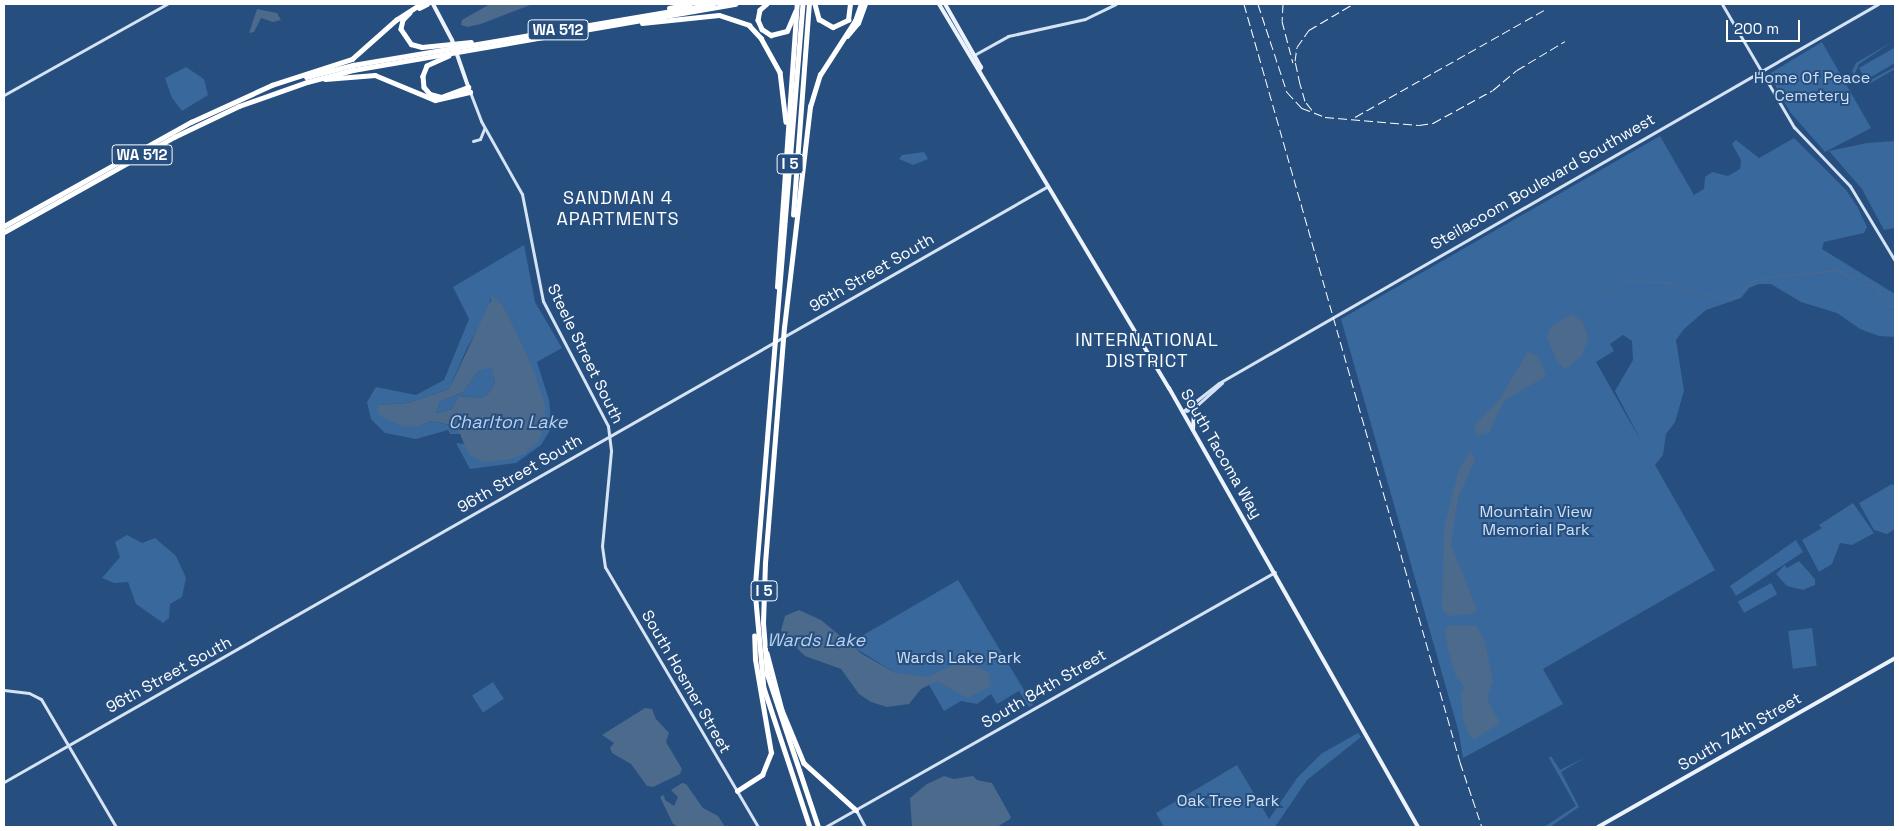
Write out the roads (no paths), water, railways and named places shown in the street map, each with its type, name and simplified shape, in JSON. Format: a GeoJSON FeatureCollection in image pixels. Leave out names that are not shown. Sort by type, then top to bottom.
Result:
{"type":"FeatureCollection","features":[{"type":"Feature","properties":{"kind":"highway"},"geometry":{"type":"LineString","coordinates":[[250,95],[352,59],[396,20],[421,4]]}},
{"type":"Feature","properties":{"kind":"highway"},"geometry":{"type":"LineString","coordinates":[[427,4],[411,12],[402,22],[403,36],[411,44],[422,47],[491,44]]}},
{"type":"Feature","properties":{"kind":"highway"},"geometry":{"type":"LineString","coordinates":[[627,21],[690,4]]}},
{"type":"Feature","properties":{"kind":"highway","name":"WA 512"},"geometry":{"type":"LineString","coordinates":[[627,21],[713,4]]}},
{"type":"Feature","properties":{"kind":"highway","name":"WA 512"},"geometry":{"type":"LineString","coordinates":[[4,226],[182,127],[250,95],[353,65],[735,4]]}},
{"type":"Feature","properties":{"kind":"highway"},"geometry":{"type":"LineString","coordinates":[[767,4],[760,10],[758,22],[766,33],[776,36],[791,26],[798,4]]}},
{"type":"Feature","properties":{"kind":"highway"},"geometry":{"type":"LineString","coordinates":[[777,325],[786,150],[798,4]]}},
{"type":"Feature","properties":{"kind":"highway","name":"I 5"},"geometry":{"type":"LineString","coordinates":[[803,4],[757,558],[756,619],[764,688],[810,827]]}},
{"type":"Feature","properties":{"kind":"highway","name":"I 5"},"geometry":{"type":"LineString","coordinates":[[809,4],[765,563],[764,640],[770,688],[818,827]]}},
{"type":"Feature","properties":{"kind":"highway"},"geometry":{"type":"LineString","coordinates":[[815,4],[821,21],[833,27],[848,20],[850,4]]}},
{"type":"Feature","properties":{"kind":"highway"},"geometry":{"type":"LineString","coordinates":[[789,273],[810,107],[816,83],[832,54],[855,21],[861,4]]}},
{"type":"Feature","properties":{"kind":"highway"},"geometry":{"type":"LineString","coordinates":[[832,54],[858,23],[865,4]]}},
{"type":"Feature","properties":{"kind":"highway"},"geometry":{"type":"LineString","coordinates":[[627,21],[715,15],[736,18],[750,26],[761,38],[782,78],[786,150]]}},
{"type":"Feature","properties":{"kind":"highway"},"geometry":{"type":"LineString","coordinates":[[469,90],[448,96],[436,96],[424,87],[423,73],[435,60],[491,44]]}},
{"type":"Feature","properties":{"kind":"highway","name":"WA 512"},"geometry":{"type":"LineString","coordinates":[[4,232],[182,133],[247,103],[307,82],[353,70],[491,44]]}},
{"type":"Feature","properties":{"kind":"highway"},"geometry":{"type":"LineString","coordinates":[[307,82],[368,74],[388,78],[431,100],[469,90]]}},
{"type":"Feature","properties":{"kind":"highway"},"geometry":{"type":"LineString","coordinates":[[737,791],[762,775],[771,753],[754,659],[756,619]]}},
{"type":"Feature","properties":{"kind":"highway"},"geometry":{"type":"LineString","coordinates":[[764,640],[780,703],[801,757],[812,773],[856,810]]}},
{"type":"Feature","properties":{"kind":"main road"},"geometry":{"type":"LineString","coordinates":[[4,95],[167,4]]}},
{"type":"Feature","properties":{"kind":"main road","name":"Steele Street South"},"geometry":{"type":"LineString","coordinates":[[433,4],[452,40],[485,129],[522,194],[542,301],[603,413],[610,436]]}},
{"type":"Feature","properties":{"kind":"main road","name":"South Tacoma Way"},"geometry":{"type":"LineString","coordinates":[[938,4],[1194,432],[1418,827]]}},
{"type":"Feature","properties":{"kind":"main road","name":"South Tacoma Way"},"geometry":{"type":"LineString","coordinates":[[945,4],[981,67],[979,70]]}},
{"type":"Feature","properties":{"kind":"main road"},"geometry":{"type":"LineString","coordinates":[[962,44],[974,55],[1008,36],[1084,19],[1116,4]]}},
{"type":"Feature","properties":{"kind":"main road"},"geometry":{"type":"LineString","coordinates":[[1722,4],[1794,127],[1854,192],[1895,261]]}},
{"type":"Feature","properties":{"kind":"main road","name":"Steilacoom Boulevard Southwest"},"geometry":{"type":"LineString","coordinates":[[1182,412],[1222,383],[1878,4]]}},
{"type":"Feature","properties":{"kind":"main road"},"geometry":{"type":"LineString","coordinates":[[473,140],[482,137],[485,129]]}},
{"type":"Feature","properties":{"kind":"main road","name":"96th Street South"},"geometry":{"type":"LineString","coordinates":[[4,782],[1048,186]]}},
{"type":"Feature","properties":{"kind":"main road","name":"Steilacoom Boulevard Southwest"},"geometry":{"type":"LineString","coordinates":[[1182,412],[1194,408],[1222,383]]}},
{"type":"Feature","properties":{"kind":"main road"},"geometry":{"type":"LineString","coordinates":[[1194,408],[1191,417],[1194,432]]}},
{"type":"Feature","properties":{"kind":"main road","name":"South Hosmer Street"},"geometry":{"type":"LineString","coordinates":[[610,436],[602,546],[608,572],[758,827]]}},
{"type":"Feature","properties":{"kind":"main road","name":"South 84th Street"},"geometry":{"type":"LineString","coordinates":[[827,826],[1274,572]]}},
{"type":"Feature","properties":{"kind":"main road","name":"South 74th Street"},"geometry":{"type":"LineString","coordinates":[[1598,827],[1895,658]]}},
{"type":"Feature","properties":{"kind":"main road"},"geometry":{"type":"LineString","coordinates":[[4,690],[30,693],[41,699],[116,827]]}},
{"type":"Feature","properties":{"kind":"main road"},"geometry":{"type":"LineString","coordinates":[[856,810],[865,827]]}},
{"type":"Feature","properties":{"kind":"water"},"geometry":{"type":"Polygon","coordinates":[[[490,4],[533,4],[481,24],[468,27],[461,25],[462,20],[490,4]]]}},
{"type":"Feature","properties":{"kind":"water"},"geometry":{"type":"Polygon","coordinates":[[[257,9],[277,13],[281,20],[273,22],[261,18],[254,32],[249,33],[257,9]]]}},
{"type":"Feature","properties":{"kind":"water","name":"Charlton Lake"},"geometry":{"type":"Polygon","coordinates":[[[493,296],[504,307],[531,364],[545,404],[546,420],[539,441],[524,454],[507,460],[483,462],[468,454],[457,426],[429,421],[421,426],[404,427],[380,416],[377,411],[379,405],[408,403],[449,389],[493,296]],[[491,367],[479,371],[463,392],[440,402],[436,413],[452,409],[458,396],[479,398],[487,395],[495,383],[491,367]]]}},
{"type":"Feature","properties":{"kind":"water"},"geometry":{"type":"Polygon","coordinates":[[[1571,314],[1583,322],[1588,338],[1582,356],[1565,369],[1557,362],[1547,337],[1551,327],[1571,314]]]}},
{"type":"Feature","properties":{"kind":"water"},"geometry":{"type":"Polygon","coordinates":[[[1528,351],[1539,358],[1546,376],[1504,401],[1489,433],[1477,436],[1474,425],[1500,399],[1528,351]]]}},
{"type":"Feature","properties":{"kind":"water"},"geometry":{"type":"Polygon","coordinates":[[[1470,451],[1475,460],[1458,498],[1451,544],[1477,610],[1472,614],[1448,616],[1442,609],[1444,529],[1458,472],[1470,451]]]}},
{"type":"Feature","properties":{"kind":"water","name":"Wards Lake"},"geometry":{"type":"Polygon","coordinates":[[[799,610],[821,620],[862,654],[896,673],[927,677],[954,665],[976,666],[989,673],[991,686],[967,698],[937,681],[921,689],[909,704],[887,707],[871,702],[859,694],[841,669],[805,656],[785,637],[781,630],[785,616],[799,610]]]}},
{"type":"Feature","properties":{"kind":"water"},"geometry":{"type":"Polygon","coordinates":[[[1450,625],[1476,626],[1485,641],[1493,681],[1487,699],[1500,723],[1475,739],[1470,736],[1463,719],[1461,696],[1464,687],[1456,677],[1445,630],[1450,625]]]}},
{"type":"Feature","properties":{"kind":"water"},"geometry":{"type":"Polygon","coordinates":[[[645,708],[652,709],[656,719],[669,733],[666,742],[682,769],[680,774],[653,787],[647,786],[631,764],[612,753],[610,748],[614,743],[602,735],[645,708]]]}},
{"type":"Feature","properties":{"kind":"water"},"geometry":{"type":"Polygon","coordinates":[[[944,776],[954,779],[973,776],[977,780],[992,783],[1011,817],[1010,819],[997,827],[912,827],[910,798],[927,784],[944,776]]]}},
{"type":"Feature","properties":{"kind":"water"},"geometry":{"type":"Polygon","coordinates":[[[682,783],[686,784],[703,808],[718,816],[725,827],[680,827],[673,824],[660,797],[664,795],[665,800],[674,806],[678,797],[671,790],[682,783]]]}},
{"type":"Feature","properties":{"kind":"waterway"},"geometry":{"type":"LineString","coordinates":[[1589,310],[1605,290],[1624,281],[1667,282],[1712,297],[1728,298],[1735,297],[1751,282],[1761,278],[1838,270],[1860,283],[1877,287],[1885,306],[1895,306]]}},
{"type":"Feature","properties":{"kind":"railway"},"geometry":{"type":"LineString","coordinates":[[1244,4],[1460,762],[1482,827]]}},
{"type":"Feature","properties":{"kind":"railway"},"geometry":{"type":"LineString","coordinates":[[1258,4],[1287,92],[1302,108],[1325,117],[1419,125],[1433,123],[1493,90],[1517,70],[1565,41]]}},
{"type":"Feature","properties":{"kind":"railway"},"geometry":{"type":"LineString","coordinates":[[1283,4],[1282,21],[1293,63]]}},
{"type":"Feature","properties":{"kind":"railway"},"geometry":{"type":"LineString","coordinates":[[1312,110],[1305,101],[1300,84],[1295,61],[1297,47],[1309,30],[1353,4]]}},
{"type":"Feature","properties":{"kind":"railway"},"geometry":{"type":"LineString","coordinates":[[1355,117],[1544,10]]}},
{"type":"Feature","properties":{"kind":"district","name":"SANDMAN 4 APARTMENTS"},"geometry":{"type":"Point","coordinates":[618,209]}},
{"type":"Feature","properties":{"kind":"district","name":"INTERNATIONAL DISTRICT"},"geometry":{"type":"Point","coordinates":[1147,351]}},
{"type":"Feature","properties":{"kind":"park label","name":"Home Of Peace Cemetery"},"geometry":{"type":"Point","coordinates":[1812,87]}},
{"type":"Feature","properties":{"kind":"park label","name":"Mountain View Memorial Park"},"geometry":{"type":"Point","coordinates":[1536,521]}},
{"type":"Feature","properties":{"kind":"park label","name":"Wards Lake Park"},"geometry":{"type":"Point","coordinates":[959,658]}},
{"type":"Feature","properties":{"kind":"park label","name":"Oak Tree Park"},"geometry":{"type":"Point","coordinates":[1228,801]}}]}
